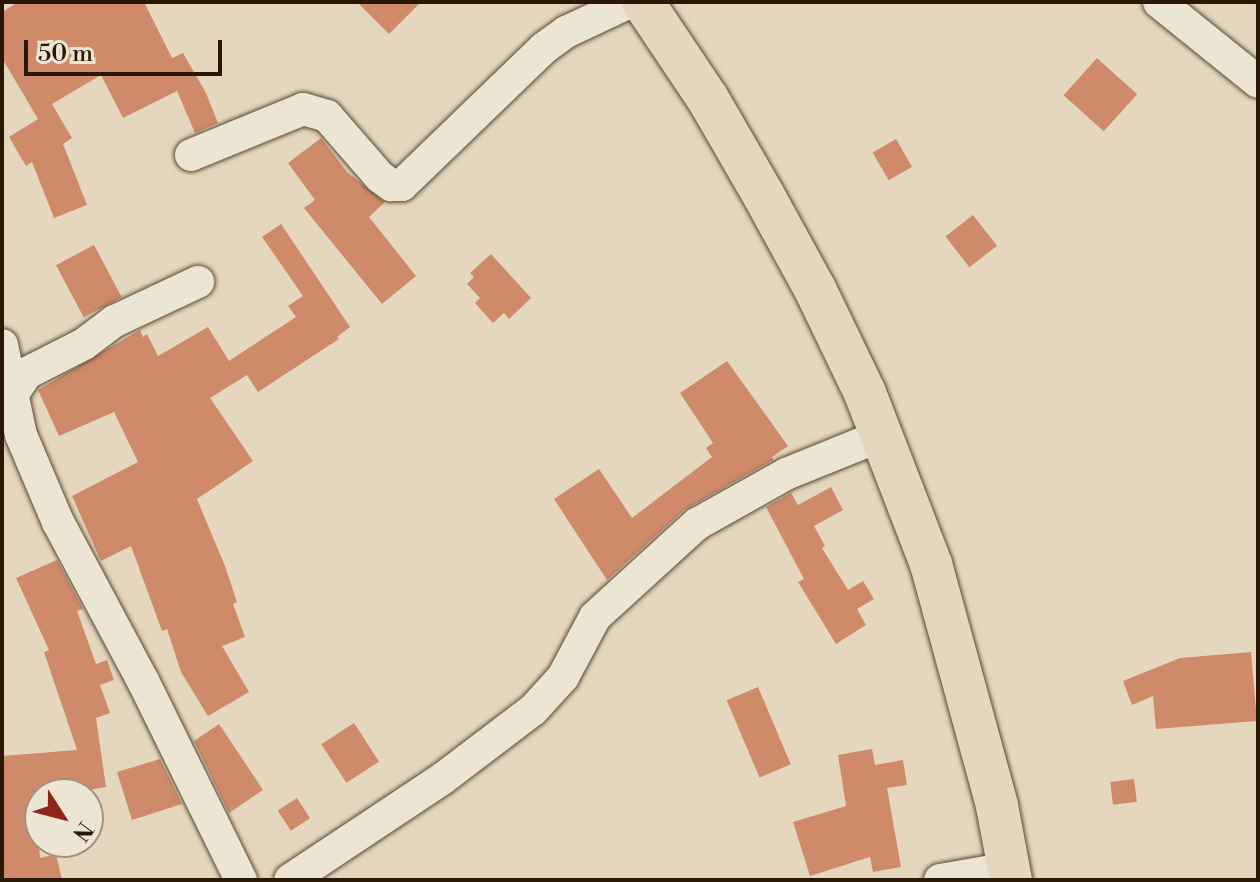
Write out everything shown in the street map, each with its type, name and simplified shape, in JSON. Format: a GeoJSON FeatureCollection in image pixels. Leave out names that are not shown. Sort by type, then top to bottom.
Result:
{"type":"FeatureCollection","features":[{"type":"Feature","properties":{"kind":"main road"},"geometry":{"type":"LineString","coordinates":[[643,2],[708,99],[815,289],[865,393],[931,564],[997,806],[1010,874]]}},
{"type":"Feature","properties":{"kind":"street"},"geometry":{"type":"LineString","coordinates":[[191,155],[303,109],[327,116],[380,177],[391,185],[402,185],[544,48],[574,28],[630,2]]}},
{"type":"Feature","properties":{"kind":"street"},"geometry":{"type":"LineString","coordinates":[[1159,2],[1258,82]]}},
{"type":"Feature","properties":{"kind":"street"},"geometry":{"type":"LineString","coordinates":[[12,395],[27,373],[84,344],[115,321],[198,282]]}},
{"type":"Feature","properties":{"kind":"street"},"geometry":{"type":"LineString","coordinates":[[2,345],[12,395],[11,439],[143,681],[241,880]]}},
{"type":"Feature","properties":{"kind":"street"},"geometry":{"type":"LineString","coordinates":[[290,880],[442,779],[533,710],[563,677],[595,617],[697,524],[786,474],[880,436]]}},
{"type":"Feature","properties":{"kind":"street"},"geometry":{"type":"LineString","coordinates":[[940,880],[1010,874]]}},
{"type":"Feature","properties":{"kind":"building"},"geometry":{"type":"Polygon","coordinates":[[[18,2],[144,2],[172,58],[183,53],[206,93],[218,123],[195,133],[177,91],[123,118],[101,75],[52,104],[72,138],[63,144],[87,205],[54,218],[32,162],[26,166],[9,137],[38,119],[2,58],[2,12],[18,2]]]}},
{"type":"Feature","properties":{"kind":"building"},"geometry":{"type":"Polygon","coordinates":[[[357,2],[421,2],[389,34],[357,2]]]}},
{"type":"Feature","properties":{"kind":"building"},"geometry":{"type":"Polygon","coordinates":[[[1097,58],[1137,94],[1104,131],[1064,95],[1097,58]]]}},
{"type":"Feature","properties":{"kind":"building"},"geometry":{"type":"Polygon","coordinates":[[[321,138],[347,172],[385,202],[369,217],[416,276],[382,304],[304,208],[315,200],[288,163],[321,138]]]}},
{"type":"Feature","properties":{"kind":"building"},"geometry":{"type":"Polygon","coordinates":[[[896,139],[912,167],[889,180],[873,152],[896,139]]]}},
{"type":"Feature","properties":{"kind":"building"},"geometry":{"type":"Polygon","coordinates":[[[973,215],[997,246],[969,267],[945,237],[973,215]]]}},
{"type":"Feature","properties":{"kind":"building"},"geometry":{"type":"Polygon","coordinates":[[[281,224],[350,327],[337,337],[339,339],[258,392],[247,375],[210,398],[253,461],[197,499],[225,566],[237,602],[233,604],[245,637],[222,646],[249,692],[208,716],[181,672],[167,629],[162,631],[131,546],[101,561],[72,496],[138,462],[114,412],[59,436],[38,390],[140,330],[143,337],[147,334],[158,356],[208,327],[229,361],[296,317],[288,306],[303,296],[262,237],[281,224]]]}},
{"type":"Feature","properties":{"kind":"building"},"geometry":{"type":"Polygon","coordinates":[[[94,245],[122,297],[84,317],[56,265],[94,245]]]}},
{"type":"Feature","properties":{"kind":"building"},"geometry":{"type":"Polygon","coordinates":[[[491,254],[531,298],[509,319],[504,313],[493,323],[475,303],[480,298],[467,284],[474,277],[470,273],[491,254]]]}},
{"type":"Feature","properties":{"kind":"building"},"geometry":{"type":"Polygon","coordinates":[[[727,361],[788,446],[772,457],[773,460],[684,510],[607,580],[554,499],[599,469],[632,518],[712,457],[706,448],[713,443],[680,393],[727,361]]]}},
{"type":"Feature","properties":{"kind":"building"},"geometry":{"type":"Polygon","coordinates":[[[831,487],[843,510],[814,526],[825,546],[822,548],[848,590],[863,581],[874,599],[857,609],[866,625],[836,644],[798,582],[804,579],[766,507],[791,493],[798,505],[831,487]]]}},
{"type":"Feature","properties":{"kind":"building"},"geometry":{"type":"Polygon","coordinates":[[[57,560],[83,609],[77,611],[96,664],[107,660],[114,680],[100,685],[110,713],[96,718],[106,787],[104,778],[24,778],[24,858],[57,858],[62,880],[2,880],[2,756],[77,750],[44,652],[49,650],[16,578],[57,560]]]}},
{"type":"Feature","properties":{"kind":"building"},"geometry":{"type":"Polygon","coordinates":[[[1251,652],[1257,721],[1156,729],[1153,696],[1132,705],[1123,681],[1180,658],[1251,652]]]}},
{"type":"Feature","properties":{"kind":"building"},"geometry":{"type":"Polygon","coordinates":[[[758,687],[791,764],[760,778],[727,700],[758,687]]]}},
{"type":"Feature","properties":{"kind":"building"},"geometry":{"type":"Polygon","coordinates":[[[354,723],[379,762],[346,783],[321,744],[354,723]]]}},
{"type":"Feature","properties":{"kind":"building"},"geometry":{"type":"Polygon","coordinates":[[[219,724],[263,790],[229,813],[194,741],[219,724]]]}},
{"type":"Feature","properties":{"kind":"building"},"geometry":{"type":"Polygon","coordinates":[[[872,749],[875,765],[903,760],[907,785],[887,788],[901,867],[873,872],[870,857],[810,876],[793,822],[846,806],[838,755],[872,749]]]}},
{"type":"Feature","properties":{"kind":"building"},"geometry":{"type":"Polygon","coordinates":[[[160,759],[182,804],[132,820],[117,772],[160,759]]]}},
{"type":"Feature","properties":{"kind":"building"},"geometry":{"type":"Polygon","coordinates":[[[1134,779],[1137,802],[1113,805],[1110,782],[1134,779]]]}},
{"type":"Feature","properties":{"kind":"building"},"geometry":{"type":"Polygon","coordinates":[[[297,798],[310,818],[291,831],[278,811],[297,798]]]}}]}
